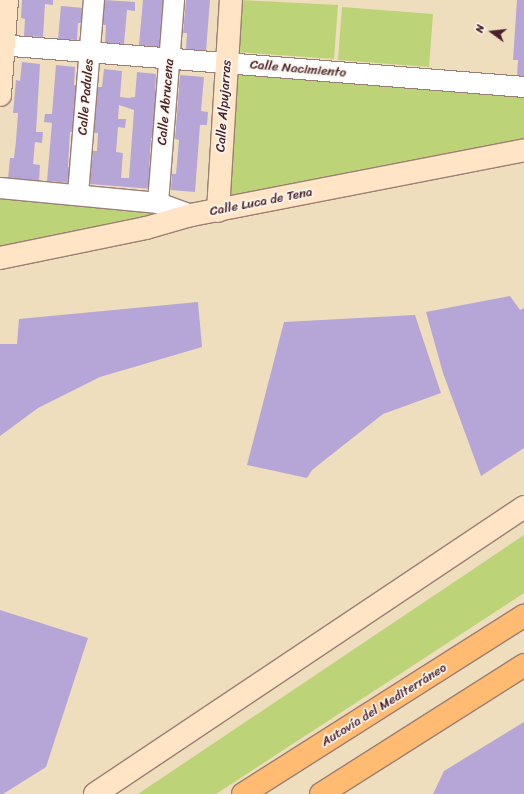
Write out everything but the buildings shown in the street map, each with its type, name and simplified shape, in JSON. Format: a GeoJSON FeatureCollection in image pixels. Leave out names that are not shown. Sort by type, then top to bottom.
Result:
{"type":"FeatureCollection","features":[{"type":"Feature","properties":{"kind":"highway","name":"Autovía del Mediterráneo"},"geometry":{"type":"LineString","coordinates":[[243,794],[524,616]]}},
{"type":"Feature","properties":{"kind":"highway"},"geometry":{"type":"LineString","coordinates":[[321,794],[524,665]]}},
{"type":"Feature","properties":{"kind":"street"},"geometry":{"type":"LineString","coordinates":[[0,95],[2,45],[7,0]]}},
{"type":"Feature","properties":{"kind":"street","name":"Calle Padules"},"geometry":{"type":"LineString","coordinates":[[78,194],[94,0]]}},
{"type":"Feature","properties":{"kind":"street","name":"Calle Abrucena"},"geometry":{"type":"LineString","coordinates":[[158,203],[174,0]]}},
{"type":"Feature","properties":{"kind":"street","name":"Calle Alpujarras"},"geometry":{"type":"LineString","coordinates":[[218,211],[231,0]]}},
{"type":"Feature","properties":{"kind":"street","name":"Calle Nacimiento"},"geometry":{"type":"LineString","coordinates":[[2,45],[524,87]]}},
{"type":"Feature","properties":{"kind":"street","name":"Calle Luca de Tena"},"geometry":{"type":"LineString","coordinates":[[0,258],[146,228],[190,215],[218,211],[524,150]]}},
{"type":"Feature","properties":{"kind":"street"},"geometry":{"type":"LineString","coordinates":[[0,188],[78,194],[158,203],[190,215]]}},
{"type":"Feature","properties":{"kind":"street"},"geometry":{"type":"LineString","coordinates":[[95,794],[524,507]]}},
{"type":"Feature","properties":{"kind":"green space"},"geometry":{"type":"Polygon","coordinates":[[[241,0],[338,5],[334,59],[237,52],[241,0]]]}},
{"type":"Feature","properties":{"kind":"green space"},"geometry":{"type":"Polygon","coordinates":[[[342,7],[433,14],[429,67],[338,60],[342,7]]]}},
{"type":"Feature","properties":{"kind":"green space"},"geometry":{"type":"Polygon","coordinates":[[[230,69],[524,94],[524,143],[223,202],[230,69]]]}},
{"type":"Feature","properties":{"kind":"green space"},"geometry":{"type":"Polygon","coordinates":[[[0,194],[151,208],[150,218],[0,248],[0,194]]]}},
{"type":"Feature","properties":{"kind":"green space"},"geometry":{"type":"Polygon","coordinates":[[[524,535],[524,593],[216,794],[138,794],[524,535]]]}}]}
